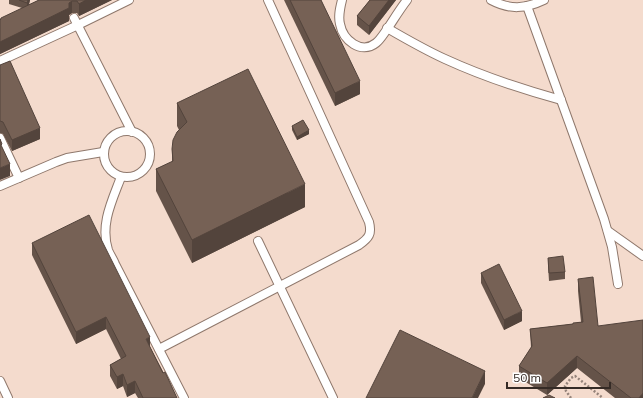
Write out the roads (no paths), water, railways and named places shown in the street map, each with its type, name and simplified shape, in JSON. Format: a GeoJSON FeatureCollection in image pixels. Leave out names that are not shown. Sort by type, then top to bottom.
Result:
{"type":"FeatureCollection","features":[{"type":"Feature","properties":{"kind":"lane"},"geometry":{"type":"LineString","coordinates":[[0,61],[76,22],[129,0]]}},
{"type":"Feature","properties":{"kind":"lane"},"geometry":{"type":"LineString","coordinates":[[159,349],[359,245],[369,235],[371,229],[268,0]]}},
{"type":"Feature","properties":{"kind":"lane"},"geometry":{"type":"LineString","coordinates":[[342,0],[339,14],[342,32],[354,45],[361,47],[376,43],[407,0]]}},
{"type":"Feature","properties":{"kind":"lane"},"geometry":{"type":"LineString","coordinates":[[491,0],[516,8],[544,0]]}},
{"type":"Feature","properties":{"kind":"lane"},"geometry":{"type":"LineString","coordinates":[[527,6],[608,231],[618,284]]}},
{"type":"Feature","properties":{"kind":"lane"},"geometry":{"type":"LineString","coordinates":[[76,22],[132,132]]}},
{"type":"Feature","properties":{"kind":"lane"},"geometry":{"type":"LineString","coordinates":[[387,28],[444,59],[522,88],[561,100]]}},
{"type":"Feature","properties":{"kind":"lane"},"geometry":{"type":"LineString","coordinates":[[119,132],[132,132],[144,138],[150,150],[150,157],[145,169],[140,173],[128,178],[121,177],[110,170],[106,165],[103,152],[108,140],[113,135],[119,132]]}},
{"type":"Feature","properties":{"kind":"lane"},"geometry":{"type":"LineString","coordinates":[[0,138],[18,178]]}},
{"type":"Feature","properties":{"kind":"lane"},"geometry":{"type":"LineString","coordinates":[[0,186],[67,158],[103,152]]}},
{"type":"Feature","properties":{"kind":"lane"},"geometry":{"type":"LineString","coordinates":[[121,177],[110,204],[106,219],[108,250],[184,398]]}},
{"type":"Feature","properties":{"kind":"lane"},"geometry":{"type":"LineString","coordinates":[[608,231],[643,256]]}},
{"type":"Feature","properties":{"kind":"lane"},"geometry":{"type":"LineString","coordinates":[[258,242],[333,398]]}},
{"type":"Feature","properties":{"kind":"lane"},"geometry":{"type":"LineString","coordinates":[[0,381],[8,398]]}}]}
